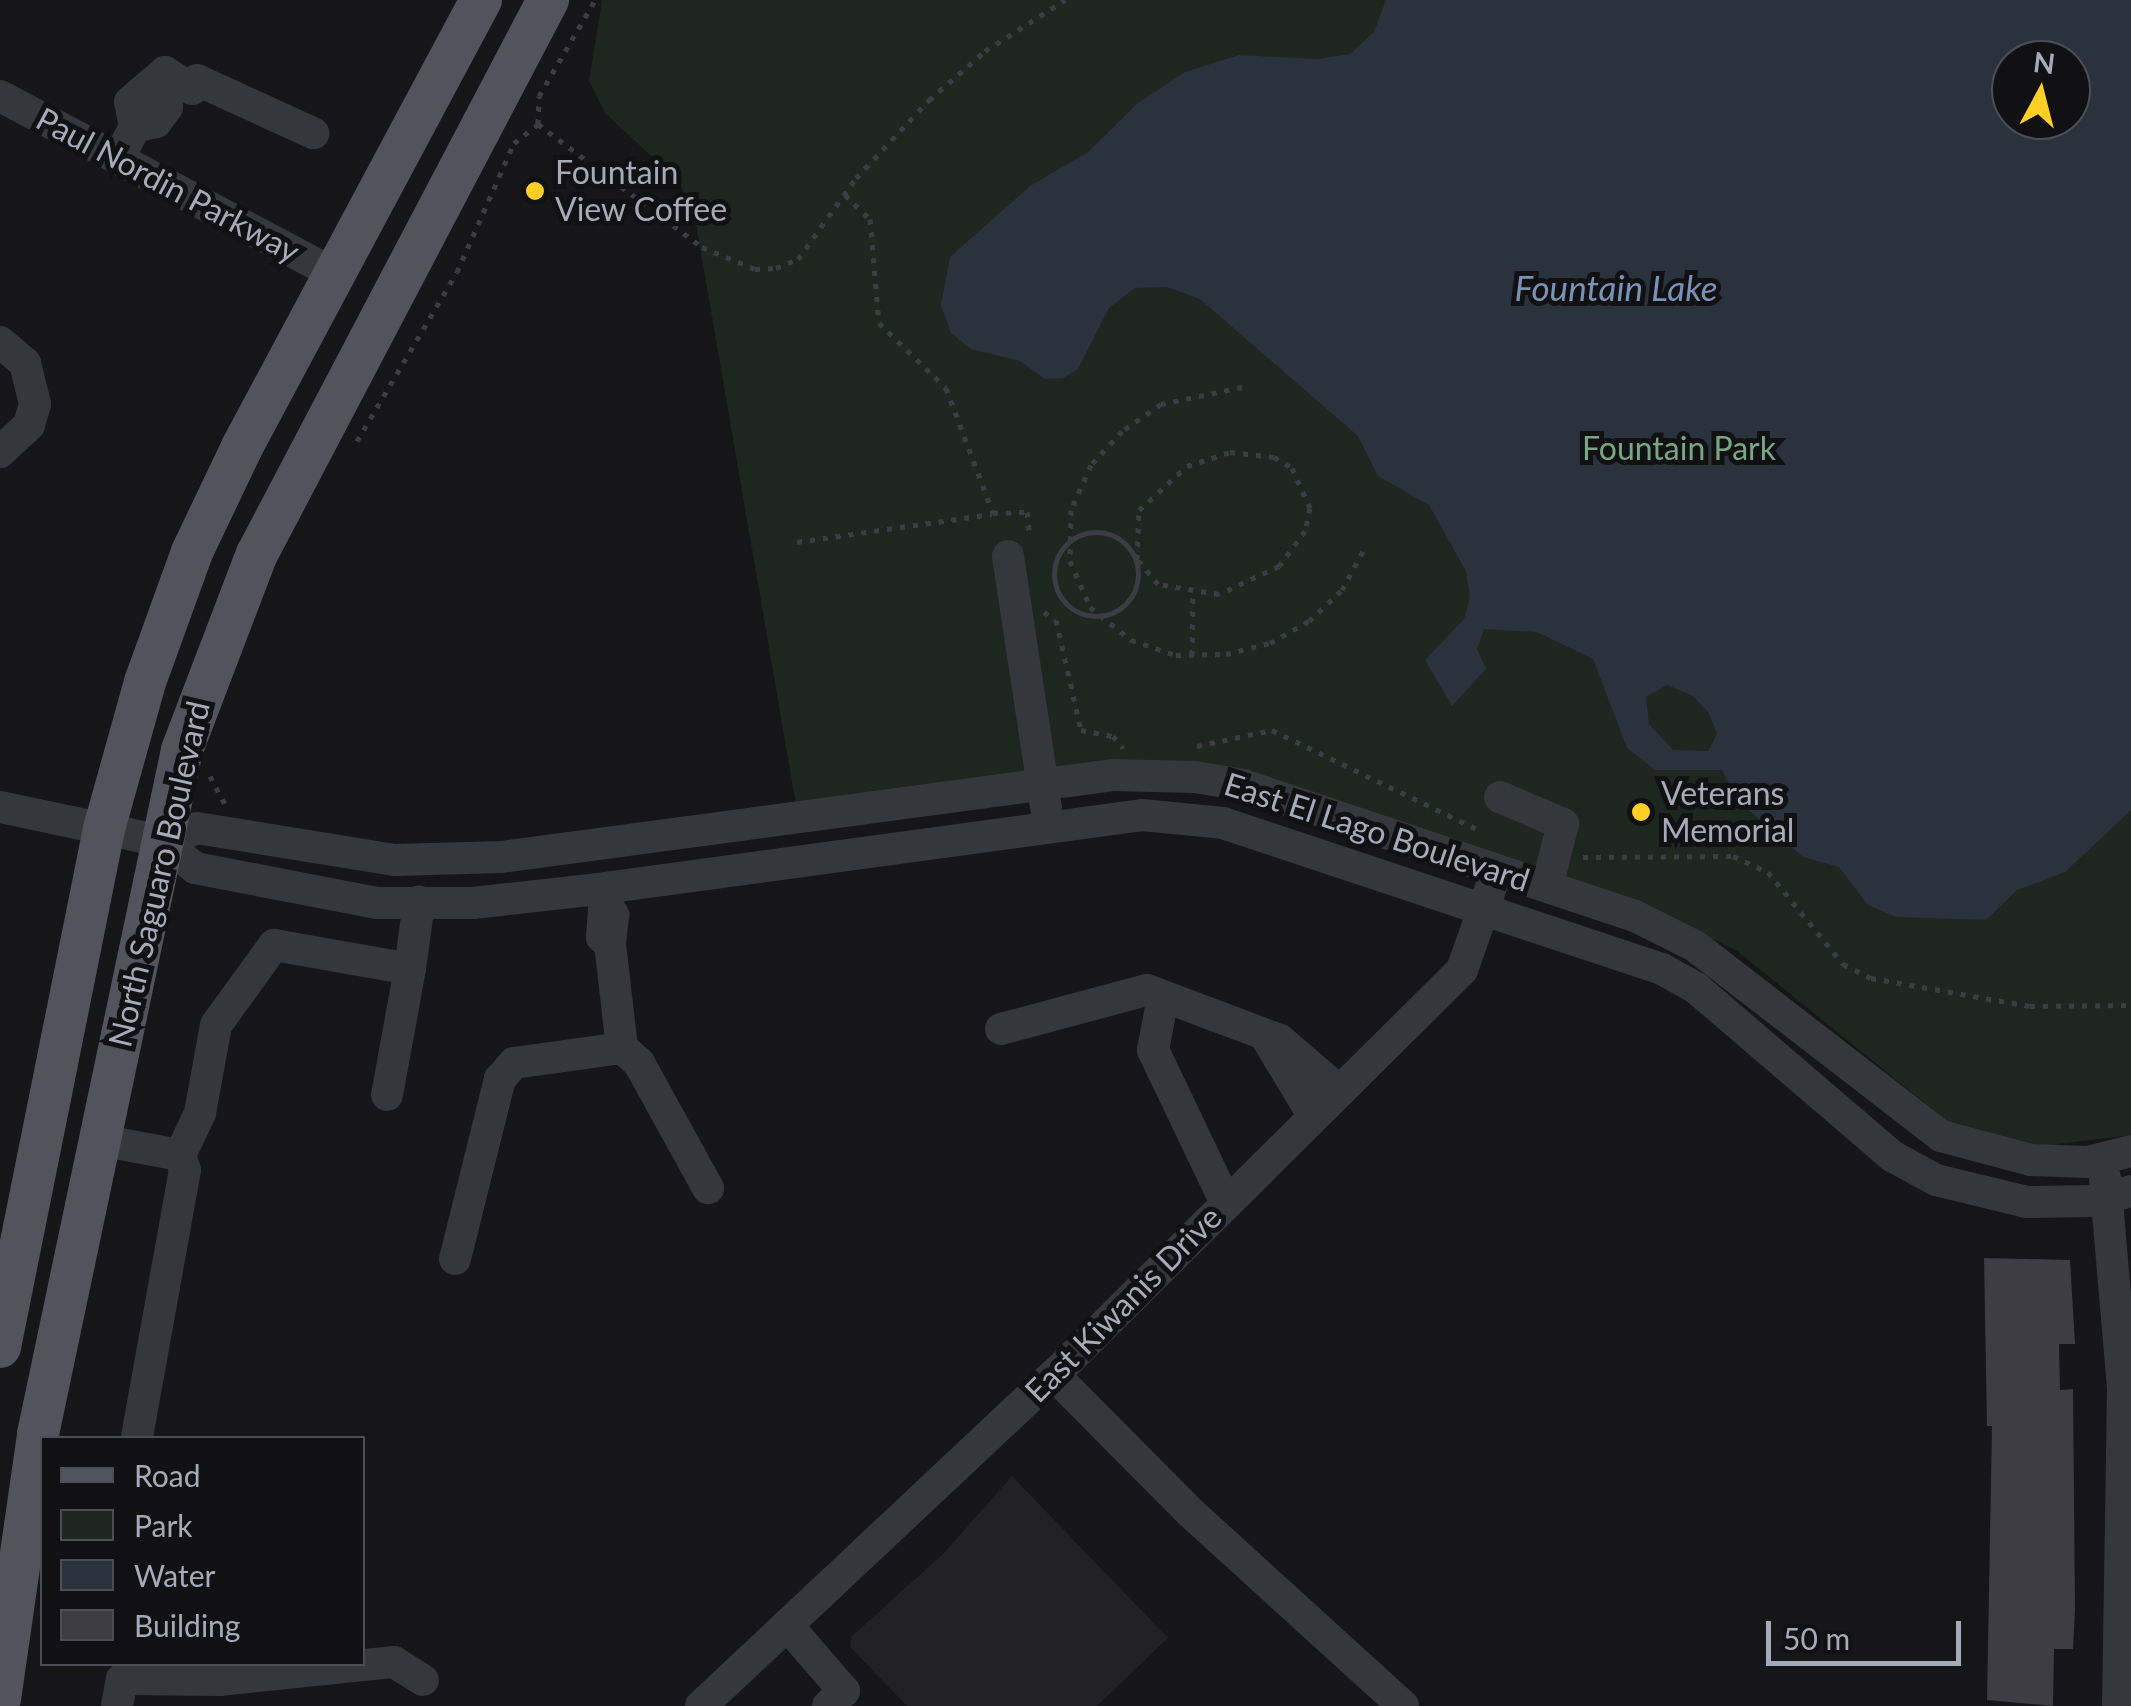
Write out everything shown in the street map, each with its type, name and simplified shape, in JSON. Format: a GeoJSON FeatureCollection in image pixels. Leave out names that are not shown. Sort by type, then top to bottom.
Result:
{"type":"FeatureCollection","features":[{"type":"Feature","properties":{"kind":"main road","name":"North Saguaro Boulevard"},"geometry":{"type":"LineString","coordinates":[[0,1347],[4,1303],[120,758],[192,552],[481,0]]}},
{"type":"Feature","properties":{"kind":"main road","name":"North Saguaro Boulevard"},"geometry":{"type":"LineString","coordinates":[[0,1698],[23,1500],[182,750],[234,601],[341,431],[548,0]]}},
{"type":"Feature","properties":{"kind":"main road"},"geometry":{"type":"LineString","coordinates":[[335,274],[362,295],[341,346],[341,431]]}},
{"type":"Feature","properties":{"kind":"street"},"geometry":{"type":"LineString","coordinates":[[118,158],[135,127],[156,122],[167,107],[164,72],[192,89],[198,80],[313,134]]}},
{"type":"Feature","properties":{"kind":"street","name":"Paul Nordin Parkway"},"geometry":{"type":"LineString","coordinates":[[0,96],[335,274]]}},
{"type":"Feature","properties":{"kind":"street"},"geometry":{"type":"LineString","coordinates":[[0,342],[26,364],[35,404],[29,425],[0,452]]}},
{"type":"Feature","properties":{"kind":"street"},"geometry":{"type":"LineString","coordinates":[[1019,551],[1048,826]]}},
{"type":"Feature","properties":{"kind":"street","name":"East El Lago Boulevard"},"geometry":{"type":"LineString","coordinates":[[162,840],[197,828],[308,850],[394,860],[502,857],[1156,773],[1243,784],[1498,854],[1548,886],[1635,916],[1695,946],[1914,1120],[1982,1151],[2031,1160],[2116,1155]]}},
{"type":"Feature","properties":{"kind":"street"},"geometry":{"type":"LineString","coordinates":[[1500,796],[1563,824],[1560,852],[1548,886]]}},
{"type":"Feature","properties":{"kind":"street"},"geometry":{"type":"LineString","coordinates":[[0,807],[162,840],[194,868],[345,898],[419,902],[600,898],[846,853],[837,814]]}},
{"type":"Feature","properties":{"kind":"street","name":"East El Lago Boulevard"},"geometry":{"type":"LineString","coordinates":[[846,853],[1142,815],[1224,822],[1628,956],[1696,988],[1886,1151],[1911,1168],[1975,1193],[2028,1202],[2120,1194]]}},
{"type":"Feature","properties":{"kind":"street","name":"East Kiwanis Drive"},"geometry":{"type":"LineString","coordinates":[[701,1706],[1054,1375],[1462,970],[1498,854]]}},
{"type":"Feature","properties":{"kind":"street"},"geometry":{"type":"LineString","coordinates":[[600,898],[602,937],[610,944],[622,1048],[639,1062],[708,1188]]}},
{"type":"Feature","properties":{"kind":"street"},"geometry":{"type":"LineString","coordinates":[[387,1095],[419,902]]}},
{"type":"Feature","properties":{"kind":"street"},"geometry":{"type":"LineString","coordinates":[[137,1436],[185,1170],[180,1155],[200,1112],[216,1024],[274,945],[410,969]]}},
{"type":"Feature","properties":{"kind":"street"},"geometry":{"type":"LineString","coordinates":[[1001,1029],[1147,990],[1280,1040],[1339,1091]]}},
{"type":"Feature","properties":{"kind":"street"},"geometry":{"type":"LineString","coordinates":[[1163,996],[1153,1050],[1226,1203]]}},
{"type":"Feature","properties":{"kind":"street"},"geometry":{"type":"LineString","coordinates":[[1266,1037],[1313,1115]]}},
{"type":"Feature","properties":{"kind":"street"},"geometry":{"type":"LineString","coordinates":[[455,1258],[500,1079],[514,1063],[622,1048]]}},
{"type":"Feature","properties":{"kind":"street"},"geometry":{"type":"LineString","coordinates":[[1886,1151],[1914,1120]]}},
{"type":"Feature","properties":{"kind":"street"},"geometry":{"type":"LineString","coordinates":[[98,1140],[180,1155]]}},
{"type":"Feature","properties":{"kind":"street"},"geometry":{"type":"LineString","coordinates":[[2116,1155],[2123,1261],[2125,1563],[2118,1706]]}},
{"type":"Feature","properties":{"kind":"street"},"geometry":{"type":"LineString","coordinates":[[1054,1375],[1190,1512],[1404,1706]]}},
{"type":"Feature","properties":{"kind":"street"},"geometry":{"type":"LineString","coordinates":[[787,1626],[844,1691],[828,1706]]}},
{"type":"Feature","properties":{"kind":"street"},"geometry":{"type":"LineString","coordinates":[[365,1665],[394,1662],[423,1680]]}},
{"type":"Feature","properties":{"kind":"street"},"geometry":{"type":"LineString","coordinates":[[117,1706],[122,1679],[218,1680],[355,1666]]}},
{"type":"Feature","properties":{"kind":"path"},"geometry":{"type":"LineString","coordinates":[[538,124],[539,96],[595,0]]}},
{"type":"Feature","properties":{"kind":"path"},"geometry":{"type":"LineString","coordinates":[[538,124],[702,247],[755,268],[798,259],[845,195],[929,100],[985,51],[1065,0]]}},
{"type":"Feature","properties":{"kind":"path"},"geometry":{"type":"LineString","coordinates":[[341,431],[457,272],[514,142],[538,124]]}},
{"type":"Feature","properties":{"kind":"path"},"geometry":{"type":"LineString","coordinates":[[845,195],[870,219],[872,296],[879,323],[946,388],[993,514]]}},
{"type":"Feature","properties":{"kind":"path"},"geometry":{"type":"LineString","coordinates":[[1242,387],[1161,404],[1122,431],[1090,465],[1070,510],[1070,561],[1090,607],[1131,640],[1192,655],[1270,643],[1310,620],[1342,590],[1364,551]]}},
{"type":"Feature","properties":{"kind":"path"},"geometry":{"type":"LineString","coordinates":[[1102,616],[1072,608],[1056,585],[1058,557],[1070,542],[1103,533],[1137,560],[1158,584],[1193,594],[1220,594],[1250,583],[1294,550],[1310,508],[1292,468],[1274,457],[1230,452],[1187,466],[1138,510],[1137,560],[1133,594],[1102,616]]}},
{"type":"Feature","properties":{"kind":"path"},"geometry":{"type":"LineString","coordinates":[[797,542],[1026,512],[1019,551]]}},
{"type":"Feature","properties":{"kind":"path"},"geometry":{"type":"LineString","coordinates":[[1038,588],[1056,585]]}},
{"type":"Feature","properties":{"kind":"path"},"geometry":{"type":"LineString","coordinates":[[1192,655],[1193,594]]}},
{"type":"Feature","properties":{"kind":"path"},"geometry":{"type":"LineString","coordinates":[[1039,598],[1044,612],[1056,620],[1080,730],[1121,742],[1126,756],[1108,757]]}},
{"type":"Feature","properties":{"kind":"path"},"geometry":{"type":"LineString","coordinates":[[1179,752],[1272,730],[1498,854]]}},
{"type":"Feature","properties":{"kind":"path"},"geometry":{"type":"LineString","coordinates":[[206,770],[228,810],[241,814]]}},
{"type":"Feature","properties":{"kind":"path"},"geometry":{"type":"LineString","coordinates":[[1560,852],[1598,860],[1733,856],[1768,872],[1843,964],[1871,978],[2030,1006],[2131,1005]]}},
{"type":"Feature","properties":{"kind":"shaded area"},"geometry":{"type":"Polygon","coordinates":[[[1012,1476],[1168,1638],[1097,1706],[907,1706],[850,1647],[851,1637],[944,1553],[1012,1476]]]}},
{"type":"Feature","properties":{"kind":"green space","name":"Fountain Park"},"geometry":{"type":"Polygon","coordinates":[[[602,0],[2131,0],[2131,1135],[2026,1148],[1948,1122],[1737,951],[1647,906],[1204,764],[796,805],[694,212],[676,179],[605,113],[589,81],[602,0]]]}},
{"type":"Feature","properties":{"kind":"water","name":"Fountain Lake"},"geometry":{"type":"Polygon","coordinates":[[[1386,0],[2131,0],[2131,810],[2065,872],[2017,890],[1986,920],[1896,917],[1868,905],[1839,867],[1803,857],[1737,800],[1722,770],[1655,770],[1627,748],[1593,659],[1537,632],[1484,629],[1477,649],[1486,669],[1452,706],[1425,660],[1464,619],[1470,597],[1466,571],[1429,505],[1378,476],[1358,436],[1200,299],[1167,287],[1135,288],[1109,308],[1078,369],[1063,378],[1045,379],[1020,361],[971,349],[951,333],[941,305],[950,257],[1030,186],[1088,152],[1138,103],[1185,72],[1239,55],[1317,59],[1350,54],[1374,32],[1386,0]],[[1667,685],[1646,697],[1649,724],[1673,750],[1708,751],[1717,734],[1709,713],[1693,696],[1667,685]]]}},
{"type":"Feature","properties":{"kind":"building"},"geometry":{"type":"Polygon","coordinates":[[[1984,1258],[2070,1260],[2075,1344],[2059,1344],[2060,1390],[2073,1389],[2075,1610],[2073,1649],[2054,1649],[2053,1706],[1987,1700],[1992,1426],[1987,1426],[1984,1258]]]}},
{"type":"Feature","properties":{"kind":"place","name":"Fountain View Coffee"},"geometry":{"type":"Point","coordinates":[535,191]}},
{"type":"Feature","properties":{"kind":"place","name":"Veterans Memorial"},"geometry":{"type":"Point","coordinates":[1641,812]}}]}
